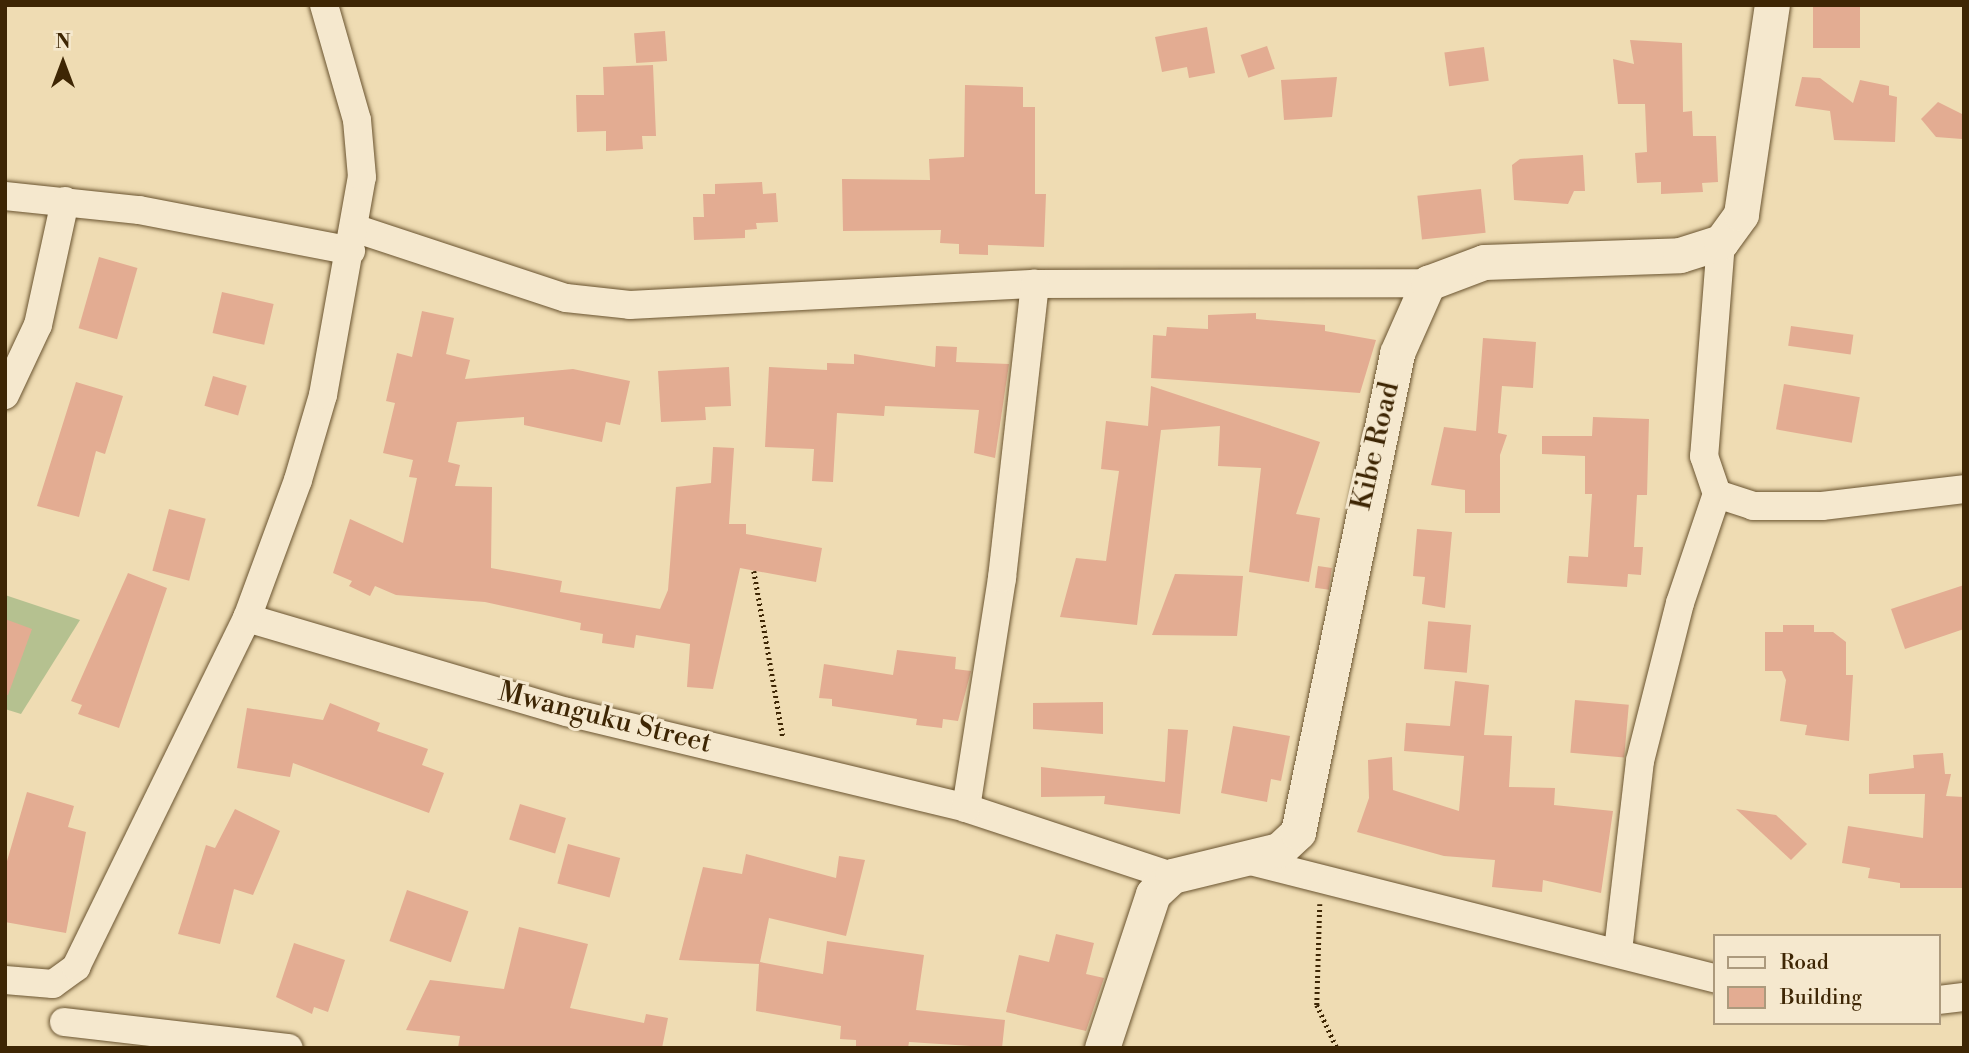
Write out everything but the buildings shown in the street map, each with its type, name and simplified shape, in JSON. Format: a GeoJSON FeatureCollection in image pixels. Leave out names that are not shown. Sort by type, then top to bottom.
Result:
{"type":"FeatureCollection","features":[{"type":"Feature","properties":{"kind":"street"},"geometry":{"type":"LineString","coordinates":[[289,1048],[61,1035],[67,979],[108,910],[247,618],[323,395],[362,177],[358,120],[324,5]]}},
{"type":"Feature","properties":{"kind":"street"},"geometry":{"type":"LineString","coordinates":[[1618,951],[1640,761],[1680,603],[1717,494],[1704,457],[1721,242],[1741,214],[1772,5]]}},
{"type":"Feature","properties":{"kind":"street"},"geometry":{"type":"LineString","coordinates":[[5,196],[65,201],[353,239],[566,298],[630,305],[1035,284],[1428,283],[1483,262],[1680,255],[1721,242]]}},
{"type":"Feature","properties":{"kind":"street"},"geometry":{"type":"LineString","coordinates":[[5,395],[38,325],[65,201]]}},
{"type":"Feature","properties":{"kind":"street","name":"Kibe Road"},"geometry":{"type":"LineString","coordinates":[[1172,876],[1247,860],[1279,850],[1298,832],[1306,812],[1334,639],[1396,353],[1428,283]]}},
{"type":"Feature","properties":{"kind":"street"},"geometry":{"type":"LineString","coordinates":[[966,808],[997,618],[1035,284]]}},
{"type":"Feature","properties":{"kind":"street"},"geometry":{"type":"LineString","coordinates":[[1717,494],[1752,506],[1822,506],[1964,489]]}},
{"type":"Feature","properties":{"kind":"street","name":"Mwanguku Street"},"geometry":{"type":"LineString","coordinates":[[247,618],[567,712],[789,761],[966,808],[1172,876]]}},
{"type":"Feature","properties":{"kind":"street"},"geometry":{"type":"LineString","coordinates":[[1247,860],[1618,951],[1714,978]]}},
{"type":"Feature","properties":{"kind":"street"},"geometry":{"type":"LineString","coordinates":[[1102,1048],[1153,894],[1172,876]]}},
{"type":"Feature","properties":{"kind":"street"},"geometry":{"type":"LineString","coordinates":[[5,981],[67,979]]}},
{"type":"Feature","properties":{"kind":"street"},"geometry":{"type":"LineString","coordinates":[[1941,1000],[1964,997]]}},
{"type":"Feature","properties":{"kind":"path"},"geometry":{"type":"LineString","coordinates":[[754,571],[789,761]]}},
{"type":"Feature","properties":{"kind":"path"},"geometry":{"type":"LineString","coordinates":[[1321,879],[1317,1005],[1338,1048]]}},
{"type":"Feature","properties":{"kind":"green space"},"geometry":{"type":"Polygon","coordinates":[[[5,595],[80,620],[21,714],[5,709],[5,595]]]}}]}
